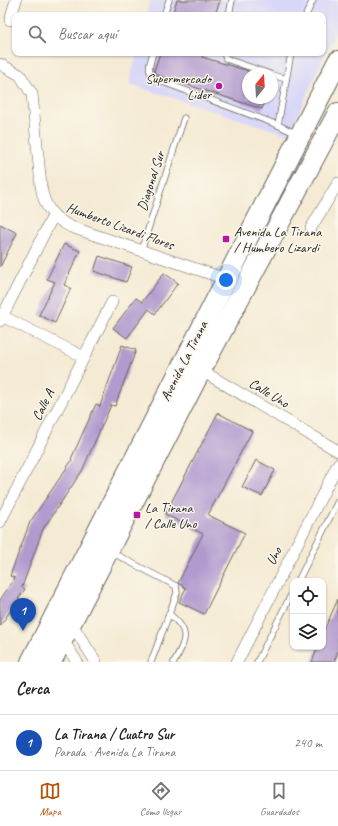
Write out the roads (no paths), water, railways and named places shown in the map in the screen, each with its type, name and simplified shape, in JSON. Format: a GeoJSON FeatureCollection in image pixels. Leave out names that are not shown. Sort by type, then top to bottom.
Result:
{"type":"FeatureCollection","features":[{"type":"Feature","properties":{"kind":"highway","name":"Avenida La Tirana"},"geometry":{"type":"LineString","coordinates":[[192,365],[226,279],[338,61]]}},
{"type":"Feature","properties":{"kind":"highway","name":"Avenida La Tirana"},"geometry":{"type":"LineString","coordinates":[[52,662],[67,644],[100,546],[192,365],[338,112]]}},
{"type":"Feature","properties":{"kind":"highway","name":"Avenida La Tirana"},"geometry":{"type":"LineString","coordinates":[[31,662],[67,644]]}},
{"type":"Feature","properties":{"kind":"street"},"geometry":{"type":"LineString","coordinates":[[8,20],[16,0]]}},
{"type":"Feature","properties":{"kind":"street","name":"Humberto Lizardi Flores"},"geometry":{"type":"LineString","coordinates":[[0,64],[20,75],[32,94],[41,186],[44,201],[53,216],[71,227],[226,279]]}},
{"type":"Feature","properties":{"kind":"street"},"geometry":{"type":"LineString","coordinates":[[311,228],[338,182]]}},
{"type":"Feature","properties":{"kind":"street"},"geometry":{"type":"LineString","coordinates":[[53,216],[1,318],[84,357]]}},
{"type":"Feature","properties":{"kind":"street","name":"Calle A"},"geometry":{"type":"LineString","coordinates":[[0,522],[112,302]]}},
{"type":"Feature","properties":{"kind":"street","name":"Calle Uno"},"geometry":{"type":"LineString","coordinates":[[192,365],[338,451]]}},
{"type":"Feature","properties":{"kind":"street","name":"Uno"},"geometry":{"type":"LineString","coordinates":[[237,662],[338,464]]}},
{"type":"Feature","properties":{"kind":"street"},"geometry":{"type":"LineString","coordinates":[[67,644],[96,662]]}},
{"type":"Feature","properties":{"kind":"lane"},"geometry":{"type":"LineString","coordinates":[[165,12],[169,0]]}},
{"type":"Feature","properties":{"kind":"lane"},"geometry":{"type":"LineString","coordinates":[[230,12],[232,0]]}},
{"type":"Feature","properties":{"kind":"lane"},"geometry":{"type":"LineString","coordinates":[[307,12],[313,0]]}},
{"type":"Feature","properties":{"kind":"lane"},"geometry":{"type":"LineString","coordinates":[[152,56],[149,69],[150,75],[155,79],[278,124],[300,136]]}},
{"type":"Feature","properties":{"kind":"lane"},"geometry":{"type":"LineString","coordinates":[[225,56],[226,59],[253,68]]}},
{"type":"Feature","properties":{"kind":"lane"},"geometry":{"type":"LineString","coordinates":[[278,124],[291,56]]}},
{"type":"Feature","properties":{"kind":"lane"},"geometry":{"type":"LineString","coordinates":[[278,76],[286,79]]}},
{"type":"Feature","properties":{"kind":"lane","name":"Diagonal Sur"},"geometry":{"type":"LineString","coordinates":[[141,251],[184,118]]}},
{"type":"Feature","properties":{"kind":"lane"},"geometry":{"type":"LineString","coordinates":[[300,578],[338,501]]}},
{"type":"Feature","properties":{"kind":"lane"},"geometry":{"type":"LineString","coordinates":[[100,546],[174,584],[177,593],[151,662]]}},
{"type":"Feature","properties":{"kind":"lane"},"geometry":{"type":"LineString","coordinates":[[257,662],[290,597]]}},
{"type":"Feature","properties":{"kind":"lane"},"geometry":{"type":"LineString","coordinates":[[169,614],[184,628],[185,636],[174,662]]}},
{"type":"Feature","properties":{"kind":"place","name":"Supermercado Lider"},"geometry":{"type":"Point","coordinates":[219,86]}},
{"type":"Feature","properties":{"kind":"place","name":"Avenida La Tirana / Humbero Lizardi"},"geometry":{"type":"Point","coordinates":[226,239]}},
{"type":"Feature","properties":{"kind":"place","name":"La Tirana / Calle Uno"},"geometry":{"type":"Point","coordinates":[137,515]}},
{"type":"Feature","properties":{"kind":"place","name":"La Tirana / Cuatro Sur"},"geometry":{"type":"Point","coordinates":[23,631]}}]}
